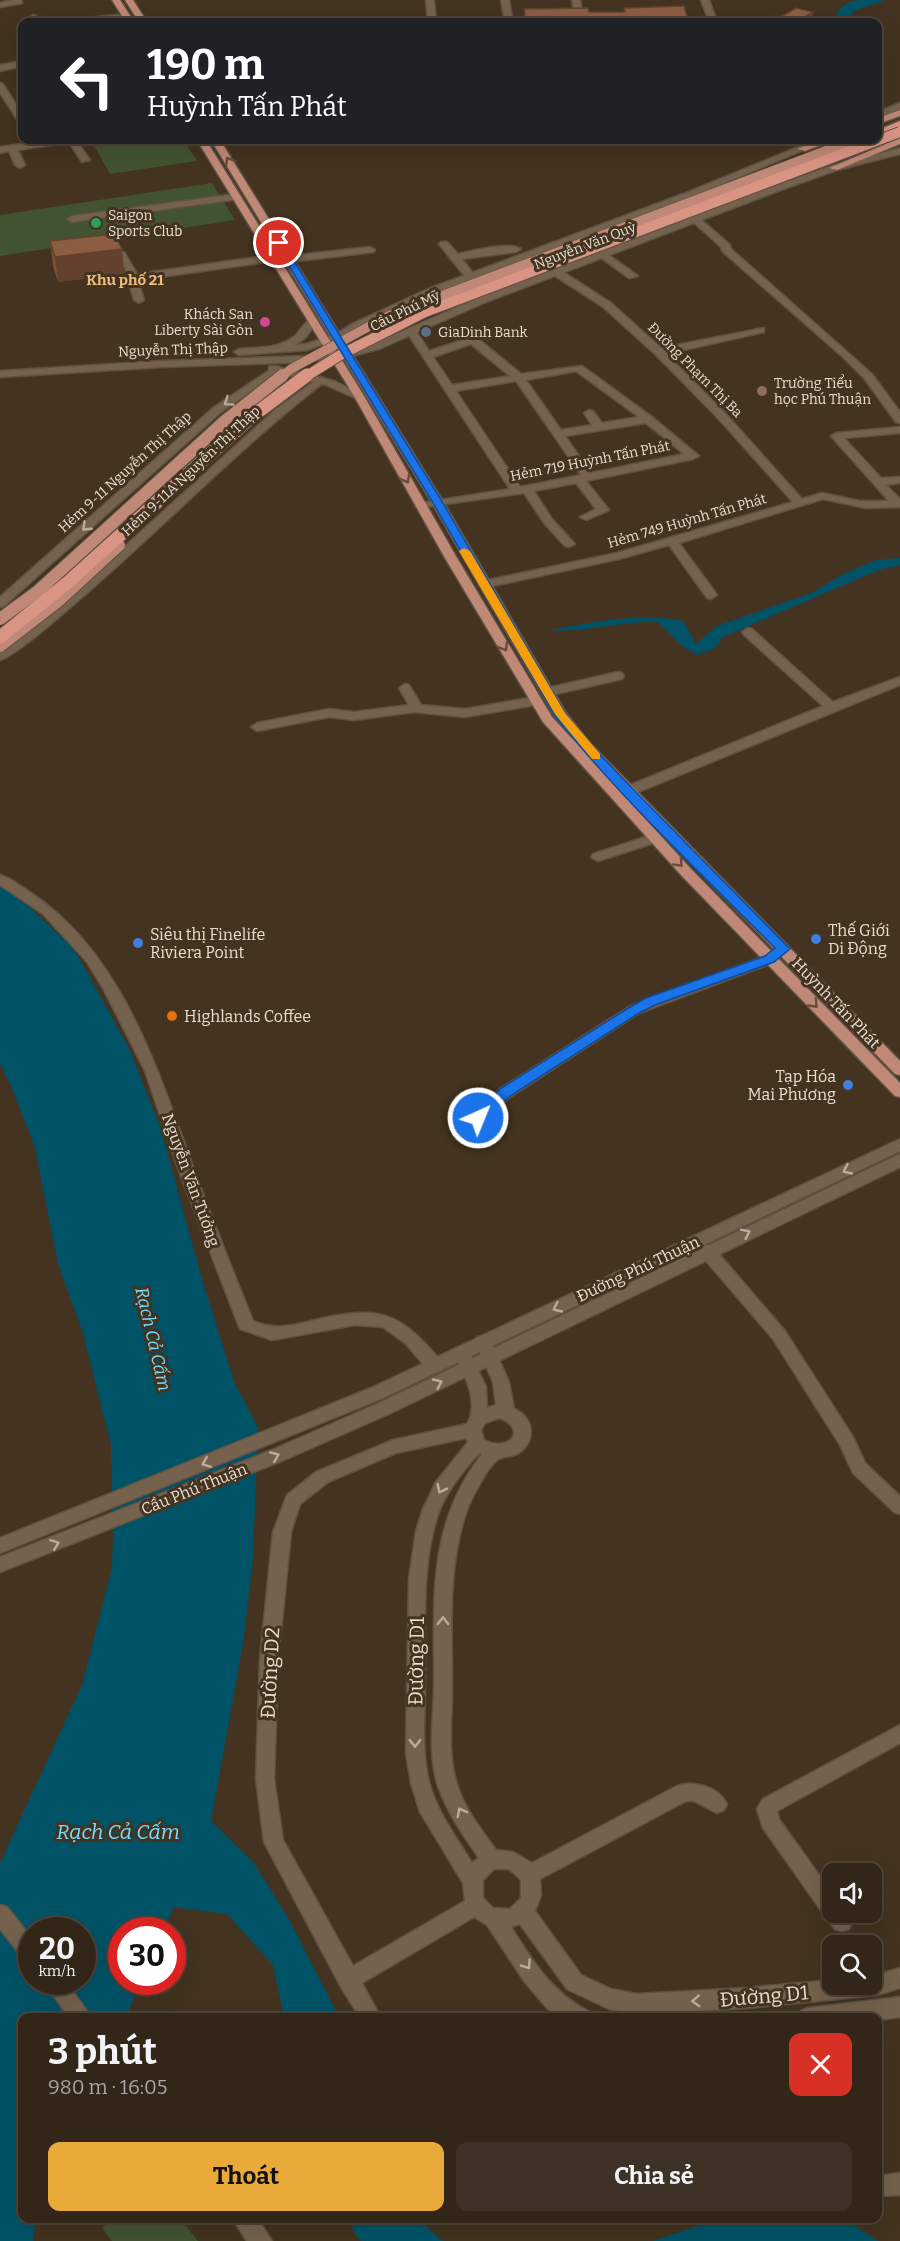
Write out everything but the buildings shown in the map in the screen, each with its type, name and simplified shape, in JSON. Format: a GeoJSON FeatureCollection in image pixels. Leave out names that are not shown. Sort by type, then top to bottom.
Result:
{"type":"FeatureCollection","features":[{"type":"Feature","properties":{"kind":"highway"},"geometry":{"type":"LineString","coordinates":[[882,130],[900,123]]}},
{"type":"Feature","properties":{"kind":"highway","name":"Cầu Phú Mỹ"},"geometry":{"type":"LineString","coordinates":[[882,143],[900,136]]}},
{"type":"Feature","properties":{"kind":"highway","name":"Cầu Phú Mỹ"},"geometry":{"type":"LineString","coordinates":[[0,621],[56,580],[240,413],[333,347],[417,308],[849,144]]}},
{"type":"Feature","properties":{"kind":"highway","name":"Cầu Phú Mỹ"},"geometry":{"type":"LineString","coordinates":[[0,637],[67,583],[250,418],[303,377],[342,354],[425,312],[878,144]]}},
{"type":"Feature","properties":{"kind":"main road"},"geometry":{"type":"LineString","coordinates":[[116,0],[127,18]]}},
{"type":"Feature","properties":{"kind":"main road"},"geometry":{"type":"LineString","coordinates":[[129,0],[140,18]]}},
{"type":"Feature","properties":{"kind":"main road"},"geometry":{"type":"LineString","coordinates":[[882,119],[900,112]]}},
{"type":"Feature","properties":{"kind":"main road","name":"Nguyễn Văn Quỳ"},"geometry":{"type":"LineString","coordinates":[[834,168],[900,136]]}},
{"type":"Feature","properties":{"kind":"main road","name":"Cầu Phú Mỹ"},"geometry":{"type":"LineString","coordinates":[[882,143],[900,136]]}},
{"type":"Feature","properties":{"kind":"main road","name":"Huỳnh Tấn Phát"},"geometry":{"type":"LineString","coordinates":[[203,144],[325,342],[341,355],[358,374],[365,395],[422,506],[535,701],[559,734],[770,959],[900,1092]]}},
{"type":"Feature","properties":{"kind":"main road","name":"Huỳnh Tấn Phát"},"geometry":{"type":"LineString","coordinates":[[218,144],[337,337],[341,355],[365,395],[438,503],[493,602],[574,732],[632,795],[900,1070]]}},
{"type":"Feature","properties":{"kind":"main road","name":"Nguyễn Văn Quỳ"},"geometry":{"type":"LineString","coordinates":[[802,149],[817,144]]}},
{"type":"Feature","properties":{"kind":"main road","name":"Cầu Phú Mỹ"},"geometry":{"type":"LineString","coordinates":[[0,621],[38,591],[225,421],[291,369],[322,351],[388,316],[843,144]]}},
{"type":"Feature","properties":{"kind":"main road","name":"Cầu Phú Mỹ"},"geometry":{"type":"LineString","coordinates":[[0,646],[57,602],[253,423],[320,372],[425,316],[879,144]]}},
{"type":"Feature","properties":{"kind":"main road"},"geometry":{"type":"LineString","coordinates":[[288,282],[302,280]]}},
{"type":"Feature","properties":{"kind":"main road"},"geometry":{"type":"LineString","coordinates":[[478,604],[493,602]]}},
{"type":"Feature","properties":{"kind":"main road"},"geometry":{"type":"LineString","coordinates":[[623,804],[632,795]]}},
{"type":"Feature","properties":{"kind":"main road"},"geometry":{"type":"LineString","coordinates":[[770,959],[783,949]]}},
{"type":"Feature","properties":{"kind":"street"},"geometry":{"type":"LineString","coordinates":[[0,5],[18,3],[16,0]]}},
{"type":"Feature","properties":{"kind":"street"},"geometry":{"type":"LineString","coordinates":[[430,0],[432,18]]}},
{"type":"Feature","properties":{"kind":"street"},"geometry":{"type":"LineString","coordinates":[[505,0],[508,18]]}},
{"type":"Feature","properties":{"kind":"street"},"geometry":{"type":"LineString","coordinates":[[576,0],[579,18]]}},
{"type":"Feature","properties":{"kind":"street"},"geometry":{"type":"LineString","coordinates":[[705,0],[712,18]]}},
{"type":"Feature","properties":{"kind":"street"},"geometry":{"type":"LineString","coordinates":[[0,68],[18,65]]}},
{"type":"Feature","properties":{"kind":"street"},"geometry":{"type":"LineString","coordinates":[[0,86],[18,114]]}},
{"type":"Feature","properties":{"kind":"street"},"geometry":{"type":"LineString","coordinates":[[882,113],[900,106]]}},
{"type":"Feature","properties":{"kind":"street"},"geometry":{"type":"LineString","coordinates":[[0,150],[29,144]]}},
{"type":"Feature","properties":{"kind":"street"},"geometry":{"type":"LineString","coordinates":[[75,144],[85,160]]}},
{"type":"Feature","properties":{"kind":"street","name":"Nguyễn Văn Quỳ"},"geometry":{"type":"LineString","coordinates":[[325,342],[432,291],[708,187],[813,144]]}},
{"type":"Feature","properties":{"kind":"street"},"geometry":{"type":"LineString","coordinates":[[12,148],[20,165]]}},
{"type":"Feature","properties":{"kind":"street","name":"Nguyễn Văn Quỳ"},"geometry":{"type":"LineString","coordinates":[[341,355],[375,348],[437,318],[739,202],[834,168],[900,151]]}},
{"type":"Feature","properties":{"kind":"street"},"geometry":{"type":"LineString","coordinates":[[227,182],[240,180]]}},
{"type":"Feature","properties":{"kind":"street"},"geometry":{"type":"LineString","coordinates":[[708,187],[739,202]]}},
{"type":"Feature","properties":{"kind":"street"},"geometry":{"type":"LineString","coordinates":[[72,219],[238,199],[252,200]]}},
{"type":"Feature","properties":{"kind":"street"},"geometry":{"type":"LineString","coordinates":[[695,219],[727,247],[725,249],[854,362],[868,376],[900,420]]}},
{"type":"Feature","properties":{"kind":"street"},"geometry":{"type":"LineString","coordinates":[[444,244],[471,277]]}},
{"type":"Feature","properties":{"kind":"street"},"geometry":{"type":"LineString","coordinates":[[454,258],[489,251],[516,249]]}},
{"type":"Feature","properties":{"kind":"street"},"geometry":{"type":"LineString","coordinates":[[289,259],[370,250]]}},
{"type":"Feature","properties":{"kind":"street"},"geometry":{"type":"LineString","coordinates":[[121,254],[133,278],[139,300]]}},
{"type":"Feature","properties":{"kind":"street"},"geometry":{"type":"LineString","coordinates":[[603,255],[633,276]]}},
{"type":"Feature","properties":{"kind":"street"},"geometry":{"type":"LineString","coordinates":[[133,278],[273,258]]}},
{"type":"Feature","properties":{"kind":"street","name":"Đường Phạm Thị Ba"},"geometry":{"type":"LineString","coordinates":[[556,272],[607,305],[659,352],[720,414],[800,503]]}},
{"type":"Feature","properties":{"kind":"street"},"geometry":{"type":"LineString","coordinates":[[327,321],[334,325],[356,326]]}},
{"type":"Feature","properties":{"kind":"street"},"geometry":{"type":"LineString","coordinates":[[282,349],[301,336],[312,322]]}},
{"type":"Feature","properties":{"kind":"street"},"geometry":{"type":"LineString","coordinates":[[659,352],[760,330]]}},
{"type":"Feature","properties":{"kind":"street"},"geometry":{"type":"LineString","coordinates":[[411,331],[522,490],[569,544]]}},
{"type":"Feature","properties":{"kind":"street"},"geometry":{"type":"LineString","coordinates":[[428,355],[472,340],[519,378],[558,434],[603,510],[586,517]]}},
{"type":"Feature","properties":{"kind":"street","name":"Nguyễn Thị Thập"},"geometry":{"type":"LineString","coordinates":[[0,374],[196,359],[307,347],[325,342]]}},
{"type":"Feature","properties":{"kind":"street"},"geometry":{"type":"LineString","coordinates":[[358,374],[366,356],[375,348]]}},
{"type":"Feature","properties":{"kind":"street","name":"Nguyễn Thị Thập"},"geometry":{"type":"LineString","coordinates":[[0,368],[196,359],[220,363],[341,355]]}},
{"type":"Feature","properties":{"kind":"street"},"geometry":{"type":"LineString","coordinates":[[220,363],[276,369],[365,395]]}},
{"type":"Feature","properties":{"kind":"street","name":"Hẻm 719 Huỳnh Tấn Phát"},"geometry":{"type":"LineString","coordinates":[[422,506],[522,490],[693,456],[648,419],[578,368],[519,378]]}},
{"type":"Feature","properties":{"kind":"street","name":"Hẻm 9-11 Nguyễn Thị Thập"},"geometry":{"type":"LineString","coordinates":[[0,603],[217,410],[276,369]]}},
{"type":"Feature","properties":{"kind":"street"},"geometry":{"type":"LineString","coordinates":[[450,389],[519,378]]}},
{"type":"Feature","properties":{"kind":"street","name":"Hẻm 9-11A Nguyễn Thị Thập"},"geometry":{"type":"LineString","coordinates":[[0,656],[87,589],[225,458],[279,411],[320,380]]}},
{"type":"Feature","properties":{"kind":"street"},"geometry":{"type":"LineString","coordinates":[[589,413],[599,427]]}},
{"type":"Feature","properties":{"kind":"street"},"geometry":{"type":"LineString","coordinates":[[558,434],[648,419]]}},
{"type":"Feature","properties":{"kind":"street"},"geometry":{"type":"LineString","coordinates":[[900,430],[836,436],[879,482],[900,480]]}},
{"type":"Feature","properties":{"kind":"street","name":"Hẻm 749 Huỳnh Tấn Phát"},"geometry":{"type":"LineString","coordinates":[[483,584],[619,556],[822,496],[833,496],[855,503],[877,506],[898,504],[879,482]]}},
{"type":"Feature","properties":{"kind":"street"},"geometry":{"type":"LineString","coordinates":[[672,542],[711,595]]}},
{"type":"Feature","properties":{"kind":"street"},"geometry":{"type":"LineString","coordinates":[[748,632],[832,708]]}},
{"type":"Feature","properties":{"kind":"street"},"geometry":{"type":"LineString","coordinates":[[547,692],[618,676]]}},
{"type":"Feature","properties":{"kind":"street"},"geometry":{"type":"LineString","coordinates":[[632,795],[900,681]]}},
{"type":"Feature","properties":{"kind":"street"},"geometry":{"type":"LineString","coordinates":[[405,688],[417,708]]}},
{"type":"Feature","properties":{"kind":"street"},"geometry":{"type":"LineString","coordinates":[[257,727],[329,713],[354,716],[417,708],[465,713],[535,701]]}},
{"type":"Feature","properties":{"kind":"street"},"geometry":{"type":"LineString","coordinates":[[598,857],[655,838]]}},
{"type":"Feature","properties":{"kind":"street","name":"Nguyễn Văn Tưởng"},"geometry":{"type":"LineString","coordinates":[[0,879],[48,911],[92,959],[111,990],[152,1071],[187,1172],[246,1325],[270,1335],[301,1331],[336,1322],[383,1321],[412,1338],[435,1366]]}},
{"type":"Feature","properties":{"kind":"street"},"geometry":{"type":"LineString","coordinates":[[478,1118],[505,1093],[634,1010],[770,959]]}},
{"type":"Feature","properties":{"kind":"street","name":"Đường Phú Thuận"},"geometry":{"type":"LineString","coordinates":[[487,1350],[900,1145]]}},
{"type":"Feature","properties":{"kind":"street","name":"Đường Phú Thuận"},"geometry":{"type":"LineString","coordinates":[[381,1400],[900,1160]]}},
{"type":"Feature","properties":{"kind":"street"},"geometry":{"type":"LineString","coordinates":[[707,1251],[784,1341],[847,1442],[859,1468],[900,1507]]}},
{"type":"Feature","properties":{"kind":"street"},"geometry":{"type":"LineString","coordinates":[[487,1350],[501,1382],[506,1412]]}},
{"type":"Feature","properties":{"kind":"street"},"geometry":{"type":"LineString","coordinates":[[465,1360],[478,1387],[476,1431],[494,1452],[505,1452],[515,1448],[521,1440],[522,1425],[513,1415],[506,1412],[491,1412],[476,1431]]}},
{"type":"Feature","properties":{"kind":"street","name":"Đường Phú Thuận"},"geometry":{"type":"LineString","coordinates":[[381,1400],[435,1366],[465,1360]]}},
{"type":"Feature","properties":{"kind":"street","name":"Cầu Phú Thuận"},"geometry":{"type":"LineString","coordinates":[[0,1546],[381,1400]]}},
{"type":"Feature","properties":{"kind":"street","name":"Cầu Phú Thuận"},"geometry":{"type":"LineString","coordinates":[[0,1565],[278,1455],[381,1400]]}},
{"type":"Feature","properties":{"kind":"street","name":"Đường D1"},"geometry":{"type":"LineString","coordinates":[[472,1880],[430,1812],[420,1783],[415,1753],[419,1551],[432,1505],[476,1431]]}},
{"type":"Feature","properties":{"kind":"street","name":"Đường D2"},"geometry":{"type":"LineString","coordinates":[[368,2013],[274,1842],[272,1831],[265,1779],[269,1660],[282,1532],[294,1500],[322,1477],[393,1446],[476,1431]]}},
{"type":"Feature","properties":{"kind":"street","name":"Đường D1"},"geometry":{"type":"LineString","coordinates":[[492,1861],[467,1824],[448,1787],[442,1752],[444,1570],[455,1519],[462,1499],[472,1481],[494,1452]]}},
{"type":"Feature","properties":{"kind":"street"},"geometry":{"type":"LineString","coordinates":[[822,1895],[770,1822],[767,1809],[770,1805],[900,1733]]}},
{"type":"Feature","properties":{"kind":"street"},"geometry":{"type":"LineString","coordinates":[[529,1875],[684,1792],[697,1792],[717,1804]]}},
{"type":"Feature","properties":{"kind":"street"},"geometry":{"type":"LineString","coordinates":[[493,1917],[504,1919],[523,1911],[533,1894],[533,1884],[529,1875],[513,1862],[492,1861],[480,1869],[472,1880],[471,1889],[476,1905],[493,1917],[548,1997],[570,2013]]}},
{"type":"Feature","properties":{"kind":"street"},"geometry":{"type":"LineString","coordinates":[[348,1980],[476,1905]]}},
{"type":"Feature","properties":{"kind":"street","name":"Đường D1"},"geometry":{"type":"LineString","coordinates":[[523,1911],[574,1982],[609,1999],[637,2004],[747,1998],[878,1985],[900,1978]]}},
{"type":"Feature","properties":{"kind":"street"},"geometry":{"type":"LineString","coordinates":[[0,1914],[18,1936]]}},
{"type":"Feature","properties":{"kind":"street"},"geometry":{"type":"LineString","coordinates":[[64,1995],[78,2013]]}},
{"type":"Feature","properties":{"kind":"street","name":"Đường D1"},"geometry":{"type":"LineString","coordinates":[[850,2013],[900,2007]]}},
{"type":"Feature","properties":{"kind":"street"},"geometry":{"type":"LineString","coordinates":[[882,2186],[900,2184]]}},
{"type":"Feature","properties":{"kind":"street"},"geometry":{"type":"LineString","coordinates":[[247,2223],[261,2241]]}},
{"type":"Feature","properties":{"kind":"green space"},"geometry":{"type":"Polygon","coordinates":[[[93,144],[186,144],[197,161],[110,174],[93,144]]]}},
{"type":"Feature","properties":{"kind":"green space"},"geometry":{"type":"Polygon","coordinates":[[[212,183],[235,220],[0,256],[0,215],[212,183]]]}},
{"type":"Feature","properties":{"kind":"green space"},"geometry":{"type":"Polygon","coordinates":[[[108,2223],[183,2223],[198,2241],[112,2241],[102,2228],[108,2223]]]}},
{"type":"Feature","properties":{"kind":"water"},"geometry":{"type":"Polygon","coordinates":[[[885,0],[854,11],[849,18],[837,18],[838,10],[849,2],[885,0]]]}},
{"type":"Feature","properties":{"kind":"water"},"geometry":{"type":"Polygon","coordinates":[[[900,558],[900,566],[885,568],[860,578],[723,637],[714,649],[697,655],[681,645],[658,622],[575,630],[548,630],[632,618],[666,619],[683,621],[696,644],[717,626],[811,593],[845,573],[876,560],[900,558]]]}},
{"type":"Feature","properties":{"kind":"water","name":"Rạch Cả Cấm"},"geometry":{"type":"Polygon","coordinates":[[[0,884],[15,893],[74,949],[129,1048],[161,1129],[201,1276],[234,1382],[258,1427],[253,1558],[243,1643],[211,1821],[254,1863],[290,1921],[337,2013],[283,2013],[273,1965],[227,1914],[174,1907],[170,1917],[108,1917],[108,1995],[135,1995],[128,2013],[18,2013],[18,2223],[35,2223],[33,2241],[0,2241],[0,1863],[82,1685],[112,1568],[111,1445],[82,1330],[58,1264],[35,1148],[12,1088],[0,1064],[0,884]]]}},
{"type":"Feature","properties":{"kind":"water"},"geometry":{"type":"Polygon","coordinates":[[[351,2223],[422,2223],[443,2241],[361,2241],[355,2234],[351,2223]]]}},
{"type":"Feature","properties":{"kind":"water"},"geometry":{"type":"Polygon","coordinates":[[[707,2223],[850,2223],[878,2241],[653,2241],[707,2223]]]}},
{"type":"Feature","properties":{"kind":"slow traffic"},"geometry":{"type":"LineString","coordinates":[[464,551],[560,714],[596,757]]}},
{"type":"Feature","properties":{"kind":"place","name":"Saigon Sports Club"},"geometry":{"type":"Point","coordinates":[96,223]}},
{"type":"Feature","properties":{"kind":"place","name":"Khách Sạn Liberty Sài Gòn"},"geometry":{"type":"Point","coordinates":[265,322]}},
{"type":"Feature","properties":{"kind":"place","name":"GiaDinh Bank"},"geometry":{"type":"Point","coordinates":[426,332]}},
{"type":"Feature","properties":{"kind":"place","name":"Trường Tiểu học Phú Thuận"},"geometry":{"type":"Point","coordinates":[762,391]}},
{"type":"Feature","properties":{"kind":"place","name":"Thế Giới Di Động"},"geometry":{"type":"Point","coordinates":[816,939]}},
{"type":"Feature","properties":{"kind":"place","name":"Siêu thị Finelife Riviera Point"},"geometry":{"type":"Point","coordinates":[138,943]}},
{"type":"Feature","properties":{"kind":"place","name":"Highlands Coffee"},"geometry":{"type":"Point","coordinates":[172,1016]}},
{"type":"Feature","properties":{"kind":"place","name":"Tạp Hóa Mai Phương"},"geometry":{"type":"Point","coordinates":[848,1085]}},
{"type":"Feature","properties":{"kind":"district","name":"Khu phố 21"},"geometry":{"type":"Point","coordinates":[125,280]}},
{"type":"Feature","properties":{"kind":"route"},"geometry":{"type":"LineString","coordinates":[[279,243],[438,503],[560,714],[584,745],[783,949],[770,959],[684,989],[634,1010],[496,1099],[478,1118]]}}]}
